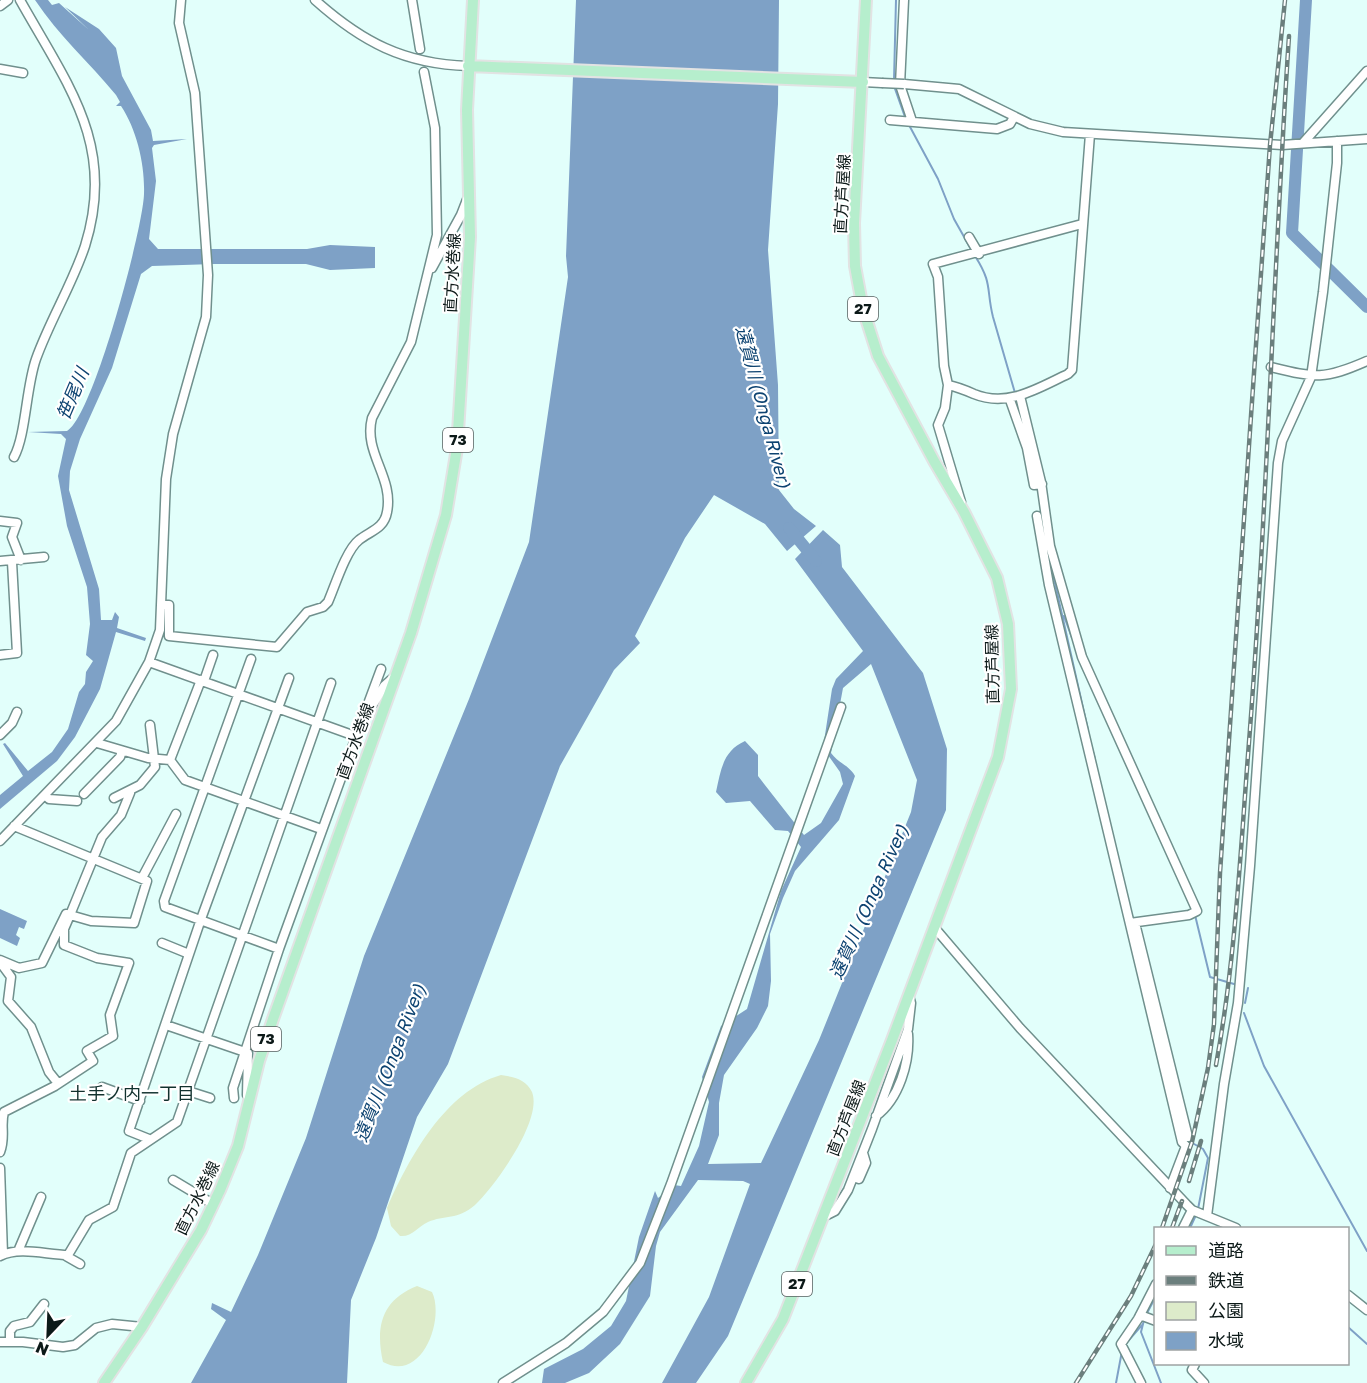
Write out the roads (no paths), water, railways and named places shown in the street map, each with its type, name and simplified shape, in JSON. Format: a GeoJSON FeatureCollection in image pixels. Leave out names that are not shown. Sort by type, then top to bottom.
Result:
{"type":"FeatureCollection","features":[{"type":"Feature","properties":{"kind":"main road","name":"直方水巻線"},"geometry":{"type":"LineString","coordinates":[[104,1383],[142,1327],[201,1230],[238,1146],[259,1061],[432,568],[446,516],[457,448],[470,237],[473,0]]}},
{"type":"Feature","properties":{"kind":"main road","name":"直方芦屋線"},"geometry":{"type":"LineString","coordinates":[[747,1383],[783,1319],[909,996],[998,757],[1011,689],[1008,624],[993,569],[878,356],[863,309],[855,266],[854,223],[866,0]]}},
{"type":"Feature","properties":{"kind":"main road"},"geometry":{"type":"LineString","coordinates":[[472,66],[860,82]]}},
{"type":"Feature","properties":{"kind":"street"},"geometry":{"type":"LineString","coordinates":[[0,6],[8,0]]}},
{"type":"Feature","properties":{"kind":"street"},"geometry":{"type":"LineString","coordinates":[[15,456],[35,362],[85,246],[95,206],[96,166],[89,129],[79,104],[21,0]]}},
{"type":"Feature","properties":{"kind":"street"},"geometry":{"type":"LineString","coordinates":[[0,841],[116,721],[149,662],[159,630],[166,479],[173,434],[206,317],[208,275],[195,93],[179,23],[181,0]]}},
{"type":"Feature","properties":{"kind":"street"},"geometry":{"type":"LineString","coordinates":[[315,0],[341,23],[384,49],[443,65],[472,66]]}},
{"type":"Feature","properties":{"kind":"street"},"geometry":{"type":"LineString","coordinates":[[412,0],[420,49]]}},
{"type":"Feature","properties":{"kind":"street"},"geometry":{"type":"LineString","coordinates":[[904,0],[900,85],[912,121]]}},
{"type":"Feature","properties":{"kind":"street"},"geometry":{"type":"LineString","coordinates":[[0,69],[23,73]]}},
{"type":"Feature","properties":{"kind":"street"},"geometry":{"type":"LineString","coordinates":[[1303,143],[1367,71]]}},
{"type":"Feature","properties":{"kind":"street"},"geometry":{"type":"LineString","coordinates":[[162,604],[169,605],[169,636],[277,647],[307,612],[323,607],[328,602],[351,550],[359,540],[375,532],[387,513],[384,475],[372,450],[369,429],[372,418],[411,342],[437,235],[435,128],[424,72]]}},
{"type":"Feature","properties":{"kind":"street"},"geometry":{"type":"LineString","coordinates":[[860,82],[959,89],[1014,117],[1047,130],[1282,145],[1367,139]]}},
{"type":"Feature","properties":{"kind":"street"},"geometry":{"type":"LineString","coordinates":[[890,120],[997,129],[1010,124],[1014,117]]}},
{"type":"Feature","properties":{"kind":"street"},"geometry":{"type":"LineString","coordinates":[[948,385],[965,388],[974,394],[1015,397],[1068,374],[1072,370],[1090,134]]}},
{"type":"Feature","properties":{"kind":"street"},"geometry":{"type":"LineString","coordinates":[[1184,1227],[1199,1213],[1239,991],[1278,463],[1282,441],[1311,377],[1325,275],[1337,141]]}},
{"type":"Feature","properties":{"kind":"street"},"geometry":{"type":"LineString","coordinates":[[428,274],[461,215],[469,195]]}},
{"type":"Feature","properties":{"kind":"street"},"geometry":{"type":"LineString","coordinates":[[964,512],[938,425],[945,408],[948,385],[938,277],[933,264],[1082,224]]}},
{"type":"Feature","properties":{"kind":"street"},"geometry":{"type":"LineString","coordinates":[[969,237],[976,254]]}},
{"type":"Feature","properties":{"kind":"street"},"geometry":{"type":"LineString","coordinates":[[1271,367],[1311,377],[1330,376],[1367,362]]}},
{"type":"Feature","properties":{"kind":"street"},"geometry":{"type":"LineString","coordinates":[[1015,397],[1039,484],[1050,546],[1082,657],[1197,911],[1133,923],[1188,1137]]}},
{"type":"Feature","properties":{"kind":"street"},"geometry":{"type":"LineString","coordinates":[[1038,516],[1049,585],[1128,923],[1182,1142],[1186,1146],[1170,1188]]}},
{"type":"Feature","properties":{"kind":"street"},"geometry":{"type":"LineString","coordinates":[[0,521],[17,523],[12,537],[17,561],[17,653],[0,655]]}},
{"type":"Feature","properties":{"kind":"street"},"geometry":{"type":"LineString","coordinates":[[0,561],[44,557]]}},
{"type":"Feature","properties":{"kind":"street"},"geometry":{"type":"LineString","coordinates":[[170,760],[213,655]]}},
{"type":"Feature","properties":{"kind":"street"},"geometry":{"type":"LineString","coordinates":[[251,659],[164,902],[165,908],[201,919],[279,949]]}},
{"type":"Feature","properties":{"kind":"street"},"geometry":{"type":"LineString","coordinates":[[149,662],[356,736]]}},
{"type":"Feature","properties":{"kind":"street"},"geometry":{"type":"LineString","coordinates":[[234,1098],[233,1088],[279,949],[381,669]]}},
{"type":"Feature","properties":{"kind":"street"},"geometry":{"type":"LineString","coordinates":[[368,704],[374,703],[384,686],[394,677]]}},
{"type":"Feature","properties":{"kind":"street"},"geometry":{"type":"LineString","coordinates":[[149,1139],[129,1131],[201,919],[289,678]]}},
{"type":"Feature","properties":{"kind":"street"},"geometry":{"type":"LineString","coordinates":[[66,1256],[89,1221],[113,1207],[129,1157],[149,1139],[177,1122],[330,683]]}},
{"type":"Feature","properties":{"kind":"street"},"geometry":{"type":"LineString","coordinates":[[503,1383],[566,1343],[603,1312],[640,1263],[671,1184],[841,707]]}},
{"type":"Feature","properties":{"kind":"street"},"geometry":{"type":"LineString","coordinates":[[0,735],[12,723],[17,712]]}},
{"type":"Feature","properties":{"kind":"street"},"geometry":{"type":"LineString","coordinates":[[0,1152],[5,1139],[2,1118],[4,1112],[93,1061],[87,1051],[113,1036],[110,1015],[129,963],[97,958],[64,945],[64,929],[102,837],[117,821],[130,793],[150,775],[155,759],[150,725]]}},
{"type":"Feature","properties":{"kind":"street"},"geometry":{"type":"LineString","coordinates":[[97,743],[155,759],[170,760]]}},
{"type":"Feature","properties":{"kind":"street"},"geometry":{"type":"LineString","coordinates":[[84,794],[120,757],[122,751]]}},
{"type":"Feature","properties":{"kind":"street"},"geometry":{"type":"LineString","coordinates":[[170,760],[184,780],[321,829]]}},
{"type":"Feature","properties":{"kind":"street"},"geometry":{"type":"LineString","coordinates":[[114,798],[130,793]]}},
{"type":"Feature","properties":{"kind":"street"},"geometry":{"type":"LineString","coordinates":[[45,795],[49,799],[77,801]]}},
{"type":"Feature","properties":{"kind":"street"},"geometry":{"type":"LineString","coordinates":[[142,878],[154,850],[176,814]]}},
{"type":"Feature","properties":{"kind":"street"},"geometry":{"type":"LineString","coordinates":[[0,961],[19,968],[42,963],[58,926],[66,914],[92,921],[134,923],[147,881],[14,826]]}},
{"type":"Feature","properties":{"kind":"street"},"geometry":{"type":"LineString","coordinates":[[934,927],[1020,1028],[1170,1188],[1199,1213],[1234,1227]]}},
{"type":"Feature","properties":{"kind":"street"},"geometry":{"type":"LineString","coordinates":[[162,943],[189,954]]}},
{"type":"Feature","properties":{"kind":"street"},"geometry":{"type":"LineString","coordinates":[[0,961],[11,977],[8,1001],[32,1027],[49,1072],[57,1082]]}},
{"type":"Feature","properties":{"kind":"street"},"geometry":{"type":"LineString","coordinates":[[825,1216],[835,1211],[853,1177],[876,1117],[907,1030],[911,1004],[909,996]]}},
{"type":"Feature","properties":{"kind":"street"},"geometry":{"type":"LineString","coordinates":[[166,1025],[248,1053],[247,1111]]}},
{"type":"Feature","properties":{"kind":"street"},"geometry":{"type":"LineString","coordinates":[[102,1087],[140,1101]]}},
{"type":"Feature","properties":{"kind":"street"},"geometry":{"type":"LineString","coordinates":[[188,1091],[210,1098]]}},
{"type":"Feature","properties":{"kind":"street"},"geometry":{"type":"LineString","coordinates":[[0,1168],[2,1255],[20,1250],[37,1255],[51,1251],[80,1264]]}},
{"type":"Feature","properties":{"kind":"street"},"geometry":{"type":"LineString","coordinates":[[173,1180],[213,1204]]}},
{"type":"Feature","properties":{"kind":"street"},"geometry":{"type":"LineString","coordinates":[[20,1250],[41,1197]]}},
{"type":"Feature","properties":{"kind":"street"},"geometry":{"type":"LineString","coordinates":[[1141,1383],[1121,1344],[1140,1315],[1154,1286]]}},
{"type":"Feature","properties":{"kind":"street"},"geometry":{"type":"LineString","coordinates":[[1349,1296],[1367,1310]]}},
{"type":"Feature","properties":{"kind":"street"},"geometry":{"type":"LineString","coordinates":[[10,1342],[10,1331],[14,1326],[30,1322],[44,1304]]}},
{"type":"Feature","properties":{"kind":"street"},"geometry":{"type":"LineString","coordinates":[[1140,1315],[1154,1321]]}},
{"type":"Feature","properties":{"kind":"street"},"geometry":{"type":"LineString","coordinates":[[0,1342],[63,1347],[75,1345],[87,1333],[104,1326],[112,1324],[142,1327]]}},
{"type":"Feature","properties":{"kind":"street"},"geometry":{"type":"LineString","coordinates":[[1194,1365],[1192,1370],[1204,1383]]}},
{"type":"Feature","properties":{"kind":"water"},"geometry":{"type":"Polygon","coordinates":[[[35,0],[48,0],[52,5],[59,3],[89,30],[65,7],[99,29],[116,48],[122,76],[151,130],[153,141],[187,139],[154,145],[152,148],[156,181],[149,239],[158,249],[307,249],[330,245],[375,247],[375,268],[330,270],[306,264],[214,264],[152,266],[141,274],[112,368],[80,439],[70,471],[69,490],[99,589],[101,620],[112,620],[115,612],[119,617],[117,628],[146,638],[145,641],[116,632],[100,689],[75,737],[57,761],[0,809],[0,795],[23,776],[3,744],[5,743],[28,771],[52,752],[68,729],[79,692],[85,684],[86,672],[93,661],[86,655],[90,624],[87,587],[67,526],[58,476],[66,439],[61,434],[28,432],[67,431],[78,418],[103,359],[115,320],[135,244],[144,194],[139,148],[127,115],[121,106],[116,106],[120,102],[35,0]]]}},
{"type":"Feature","properties":{"kind":"water"},"geometry":{"type":"Polygon","coordinates":[[[576,0],[779,0],[778,104],[768,250],[778,385],[779,490],[794,509],[816,526],[787,551],[765,524],[714,495],[685,538],[635,636],[640,643],[614,670],[560,766],[448,1064],[417,1117],[376,1238],[351,1300],[347,1383],[191,1383],[226,1320],[211,1309],[212,1303],[231,1312],[258,1255],[306,1138],[364,956],[469,699],[529,542],[568,277],[566,256],[576,0]]]}},
{"type":"Feature","properties":{"kind":"water"},"geometry":{"type":"Polygon","coordinates":[[[823,530],[840,545],[842,567],[923,673],[947,749],[946,810],[728,1336],[696,1383],[662,1383],[709,1297],[750,1184],[743,1181],[698,1180],[660,1232],[650,1296],[620,1344],[589,1373],[565,1383],[542,1383],[544,1369],[583,1349],[611,1326],[626,1301],[639,1237],[655,1191],[658,1198],[674,1185],[681,1186],[699,1146],[709,1102],[702,1077],[721,1026],[747,1009],[781,891],[801,847],[788,831],[775,830],[750,801],[726,803],[716,792],[727,755],[745,741],[758,755],[758,776],[804,835],[821,823],[843,784],[840,772],[823,748],[832,689],[836,679],[863,651],[795,559],[823,530]],[[871,664],[843,688],[831,753],[855,776],[839,820],[795,871],[783,898],[770,934],[771,981],[768,1006],[757,1028],[724,1075],[719,1103],[719,1135],[708,1164],[761,1163],[819,1040],[911,812],[917,780],[871,664]]]}},
{"type":"Feature","properties":{"kind":"water"},"geometry":{"type":"Polygon","coordinates":[[[0,909],[27,921],[24,929],[19,927],[16,935],[20,938],[17,946],[0,938],[0,909]]]}},
{"type":"Feature","properties":{"kind":"waterway"},"geometry":{"type":"LineString","coordinates":[[894,80],[896,0]]}},
{"type":"Feature","properties":{"kind":"waterway"},"geometry":{"type":"LineString","coordinates":[[1306,0],[1292,233],[1367,307]]}},
{"type":"Feature","properties":{"kind":"waterway"},"geometry":{"type":"LineString","coordinates":[[894,86],[905,117]]}},
{"type":"Feature","properties":{"kind":"waterway"},"geometry":{"type":"LineString","coordinates":[[909,125],[972,251]]}},
{"type":"Feature","properties":{"kind":"waterway"},"geometry":{"type":"LineString","coordinates":[[975,256],[987,280],[993,317],[1015,393]]}},
{"type":"Feature","properties":{"kind":"waterway"},"geometry":{"type":"LineString","coordinates":[[1042,516],[1044,531]]}},
{"type":"Feature","properties":{"kind":"waterway","name":"遠賀川 (Onga River)"},"geometry":{"type":"LineString","coordinates":[[789,528],[816,561]]}},
{"type":"Feature","properties":{"kind":"waterway"},"geometry":{"type":"LineString","coordinates":[[1049,557],[1088,730]]}},
{"type":"Feature","properties":{"kind":"waterway"},"geometry":{"type":"LineString","coordinates":[[1064,616],[1072,638]]}},
{"type":"Feature","properties":{"kind":"waterway"},"geometry":{"type":"LineString","coordinates":[[1090,741],[1095,759]]}},
{"type":"Feature","properties":{"kind":"waterway"},"geometry":{"type":"LineString","coordinates":[[1186,896],[1191,907]]}},
{"type":"Feature","properties":{"kind":"waterway"},"geometry":{"type":"LineString","coordinates":[[1195,915],[1210,977],[1234,984]]}},
{"type":"Feature","properties":{"kind":"waterway"},"geometry":{"type":"LineString","coordinates":[[1245,1003],[1248,988]]}},
{"type":"Feature","properties":{"kind":"waterway"},"geometry":{"type":"LineString","coordinates":[[1244,1013],[1264,1066],[1367,1251]]}},
{"type":"Feature","properties":{"kind":"waterway"},"geometry":{"type":"LineString","coordinates":[[1187,1140],[1203,1149],[1208,1158],[1198,1209]]}},
{"type":"Feature","properties":{"kind":"waterway"},"geometry":{"type":"LineString","coordinates":[[1190,1227],[1196,1215]]}},
{"type":"Feature","properties":{"kind":"waterway"},"geometry":{"type":"LineString","coordinates":[[1146,1315],[1154,1300]]}},
{"type":"Feature","properties":{"kind":"waterway"},"geometry":{"type":"LineString","coordinates":[[1144,1320],[1141,1332],[1161,1383]]}},
{"type":"Feature","properties":{"kind":"waterway"},"geometry":{"type":"LineString","coordinates":[[1128,1341],[1142,1325]]}},
{"type":"Feature","properties":{"kind":"waterway"},"geometry":{"type":"LineString","coordinates":[[1349,1328],[1367,1344]]}},
{"type":"Feature","properties":{"kind":"waterway"},"geometry":{"type":"LineString","coordinates":[[1116,1383],[1122,1351]]}},
{"type":"Feature","properties":{"kind":"railway"},"geometry":{"type":"LineString","coordinates":[[1162,1227],[1192,1142],[1208,1068],[1214,1024],[1220,873],[1251,416],[1270,145],[1285,0]]}},
{"type":"Feature","properties":{"kind":"railway"},"geometry":{"type":"LineString","coordinates":[[1216,1065],[1228,988],[1236,910],[1255,665],[1289,36]]}},
{"type":"Feature","properties":{"kind":"railway"},"geometry":{"type":"LineString","coordinates":[[1189,1181],[1201,1141]]}},
{"type":"Feature","properties":{"kind":"railway"},"geometry":{"type":"LineString","coordinates":[[1172,1227],[1182,1201]]}},
{"type":"Feature","properties":{"kind":"railway"},"geometry":{"type":"LineString","coordinates":[[1076,1383],[1131,1296],[1154,1248]]}},
{"type":"Feature","properties":{"kind":"district","name":"土手ノ内一丁目"},"geometry":{"type":"Point","coordinates":[132,1094]}},
{"type":"Feature","properties":{"kind":"water label","name":"笹尾川"},"geometry":{"type":"Point","coordinates":[73,394]}}]}
